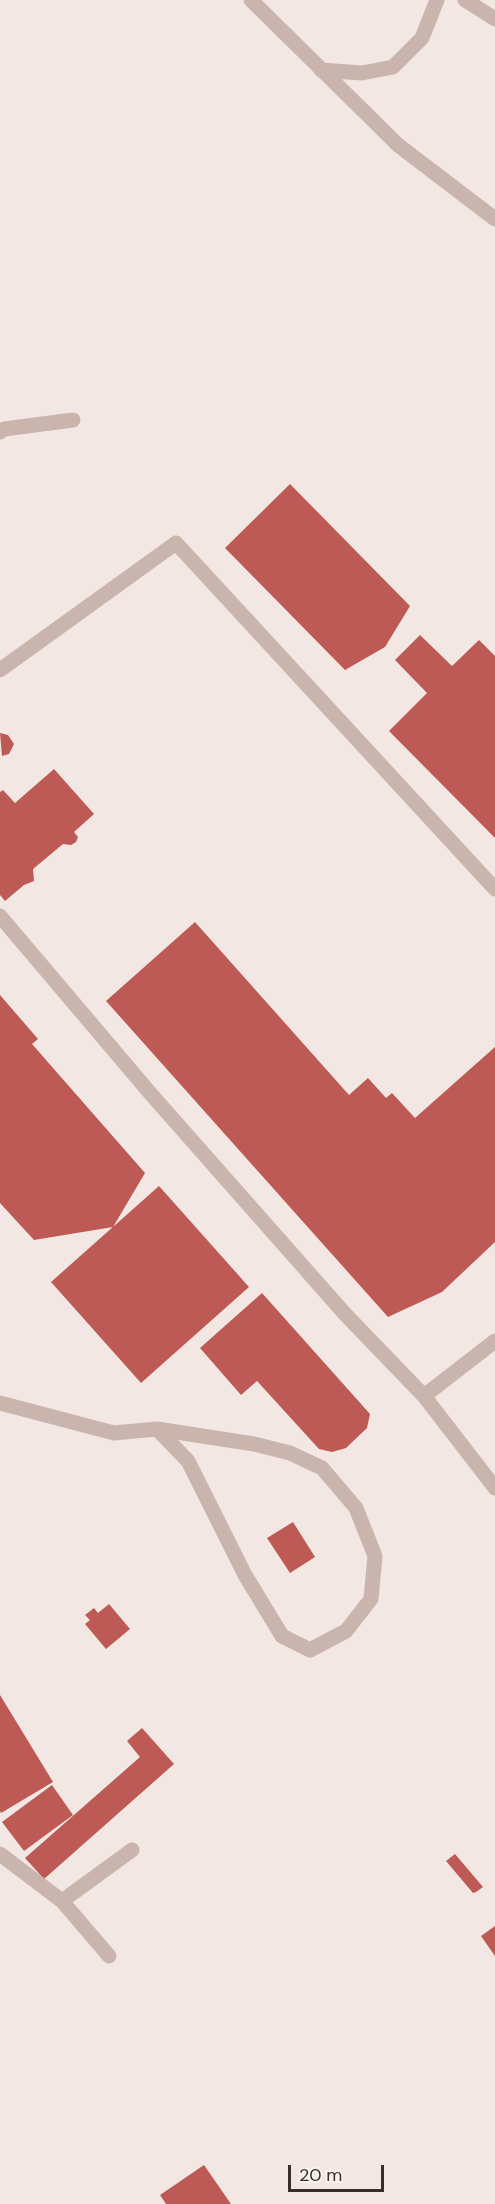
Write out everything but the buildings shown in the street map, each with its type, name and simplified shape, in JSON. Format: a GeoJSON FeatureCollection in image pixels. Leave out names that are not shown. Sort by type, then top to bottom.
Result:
{"type":"FeatureCollection","features":[{"type":"Feature","properties":{"kind":"street"},"geometry":{"type":"LineString","coordinates":[[251,0],[398,145],[495,219]]}},
{"type":"Feature","properties":{"kind":"street"},"geometry":{"type":"LineString","coordinates":[[321,70],[362,73],[393,67],[422,38],[437,0]]}},
{"type":"Feature","properties":{"kind":"street"},"geometry":{"type":"LineString","coordinates":[[465,0],[495,19]]}},
{"type":"Feature","properties":{"kind":"street"},"geometry":{"type":"LineString","coordinates":[[0,432],[4,429],[73,420]]}},
{"type":"Feature","properties":{"kind":"street"},"geometry":{"type":"LineString","coordinates":[[0,670],[176,543],[495,889]]}},
{"type":"Feature","properties":{"kind":"street"},"geometry":{"type":"LineString","coordinates":[[0,916],[150,1093],[345,1314],[424,1396],[495,1488]]}},
{"type":"Feature","properties":{"kind":"street"},"geometry":{"type":"LineString","coordinates":[[424,1396],[495,1341]]}},
{"type":"Feature","properties":{"kind":"street"},"geometry":{"type":"LineString","coordinates":[[0,1403],[114,1433],[157,1429],[254,1444],[290,1453],[322,1468],[356,1508],[375,1556],[371,1599],[346,1631],[310,1650],[282,1636],[245,1575],[189,1461],[157,1429]]}},
{"type":"Feature","properties":{"kind":"street"},"geometry":{"type":"LineString","coordinates":[[62,1901],[132,1850]]}},
{"type":"Feature","properties":{"kind":"street"},"geometry":{"type":"LineString","coordinates":[[0,1854],[62,1901],[109,1956]]}}]}
